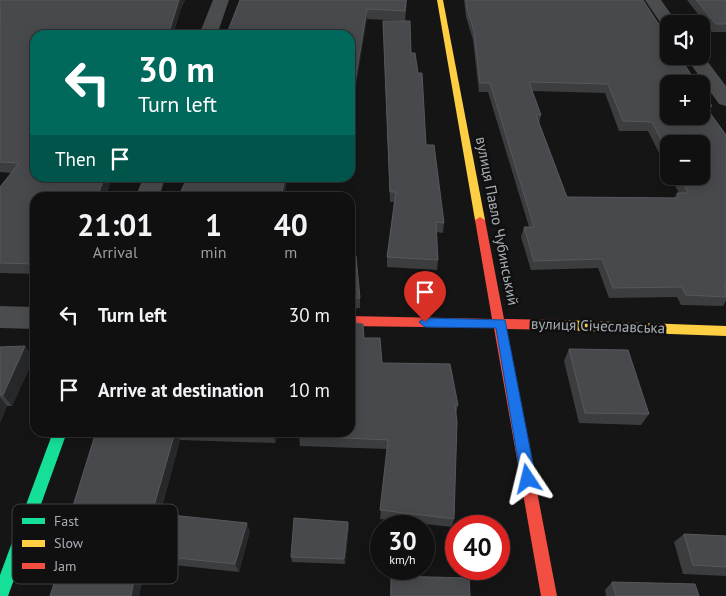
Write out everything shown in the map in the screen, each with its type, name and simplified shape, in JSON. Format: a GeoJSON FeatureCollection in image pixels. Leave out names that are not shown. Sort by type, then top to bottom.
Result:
{"type":"FeatureCollection","features":[{"type":"Feature","properties":{"kind":"street"},"geometry":{"type":"LineString","coordinates":[[210,30],[221,0]]}},
{"type":"Feature","properties":{"kind":"street","name":"вулиця Павло Чубинський"},"geometry":{"type":"LineString","coordinates":[[440,0],[501,323],[549,596]]}},
{"type":"Feature","properties":{"kind":"street"},"geometry":{"type":"LineString","coordinates":[[653,0],[664,15]]}},
{"type":"Feature","properties":{"kind":"street"},"geometry":{"type":"LineString","coordinates":[[701,65],[726,100]]}},
{"type":"Feature","properties":{"kind":"street"},"geometry":{"type":"LineString","coordinates":[[0,317],[30,318]]}},
{"type":"Feature","properties":{"kind":"street","name":"вулиця Січеславська"},"geometry":{"type":"LineString","coordinates":[[355,321],[501,323],[726,331]]}},
{"type":"Feature","properties":{"kind":"street"},"geometry":{"type":"LineString","coordinates":[[34,504],[58,437]]}},
{"type":"Feature","properties":{"kind":"street"},"geometry":{"type":"LineString","coordinates":[[0,596],[12,563]]}},
{"type":"Feature","properties":{"kind":"building"},"geometry":{"type":"Polygon","coordinates":[[[0,0],[179,0],[170,30],[30,30],[30,182],[103,182],[99,192],[30,192],[30,264],[0,263],[0,187],[19,163],[0,162],[0,0]]]}},
{"type":"Feature","properties":{"kind":"building"},"geometry":{"type":"Polygon","coordinates":[[[240,0],[406,0],[405,11],[367,9],[355,82],[355,30],[228,30],[240,0]]]}},
{"type":"Feature","properties":{"kind":"building"},"geometry":{"type":"Polygon","coordinates":[[[466,0],[643,0],[660,26],[660,65],[685,65],[691,75],[660,75],[660,125],[710,125],[710,113],[726,135],[726,287],[724,286],[726,297],[686,295],[682,287],[613,288],[602,259],[534,261],[524,227],[534,227],[490,83],[480,83],[474,31],[466,0]],[[529,82],[541,115],[536,115],[567,197],[679,198],[677,193],[688,193],[684,185],[710,185],[710,135],[660,135],[660,138],[652,122],[623,121],[608,84],[529,82]]]}},
{"type":"Feature","properties":{"kind":"building"},"geometry":{"type":"Polygon","coordinates":[[[696,0],[726,0],[726,24],[716,24],[696,0]]]}},
{"type":"Feature","properties":{"kind":"building"},"geometry":{"type":"Polygon","coordinates":[[[383,21],[410,21],[411,53],[415,53],[418,73],[422,73],[426,145],[434,145],[444,223],[436,222],[438,260],[387,257],[396,192],[390,192],[383,21]]]}},
{"type":"Feature","properties":{"kind":"building"},"geometry":{"type":"Polygon","coordinates":[[[185,182],[284,182],[282,192],[181,192],[185,182]]]}},
{"type":"Feature","properties":{"kind":"building"},"geometry":{"type":"Polygon","coordinates":[[[355,256],[356,256],[360,298],[355,298],[355,256]]]}},
{"type":"Feature","properties":{"kind":"building"},"geometry":{"type":"Polygon","coordinates":[[[355,323],[363,324],[364,338],[380,338],[382,363],[450,364],[458,405],[455,405],[457,422],[454,515],[445,515],[445,518],[435,517],[435,515],[380,510],[388,440],[321,437],[355,437],[355,323]]]}},
{"type":"Feature","properties":{"kind":"building"},"geometry":{"type":"Polygon","coordinates":[[[25,346],[3,395],[0,395],[0,347],[25,346]]]}},
{"type":"Feature","properties":{"kind":"building"},"geometry":{"type":"Polygon","coordinates":[[[569,349],[628,350],[649,414],[585,413],[569,349]]]}},
{"type":"Feature","properties":{"kind":"building"},"geometry":{"type":"Polygon","coordinates":[[[94,437],[174,437],[155,504],[74,504],[94,437]]]}},
{"type":"Feature","properties":{"kind":"building"},"geometry":{"type":"Polygon","coordinates":[[[178,516],[247,523],[235,564],[178,558],[178,516]]]}},
{"type":"Feature","properties":{"kind":"building"},"geometry":{"type":"Polygon","coordinates":[[[294,518],[348,522],[344,559],[291,557],[294,518]]]}},
{"type":"Feature","properties":{"kind":"building"},"geometry":{"type":"Polygon","coordinates":[[[684,534],[726,536],[726,567],[693,565],[684,534]]]}},
{"type":"Feature","properties":{"kind":"building"},"geometry":{"type":"Polygon","coordinates":[[[435,577],[445,577],[445,580],[469,580],[470,596],[391,596],[391,580],[435,580],[435,577]]]}},
{"type":"Feature","properties":{"kind":"building"},"geometry":{"type":"Polygon","coordinates":[[[612,582],[695,584],[699,596],[616,596],[612,582]]]}},
{"type":"Feature","properties":{"kind":"building"},"geometry":{"type":"Polygon","coordinates":[[[54,584],[133,584],[131,596],[50,596],[54,584]]]}},
{"type":"Feature","properties":{"kind":"traffic: fast"},"geometry":{"type":"LineString","coordinates":[[34,504],[58,437]]}},
{"type":"Feature","properties":{"kind":"traffic: fast"},"geometry":{"type":"LineString","coordinates":[[0,596],[12,563]]}},
{"type":"Feature","properties":{"kind":"traffic: slow"},"geometry":{"type":"LineString","coordinates":[[440,0],[480,220]]}},
{"type":"Feature","properties":{"kind":"traffic: slow"},"geometry":{"type":"LineString","coordinates":[[560,325],[726,331]]}},
{"type":"Feature","properties":{"kind":"traffic: jam"},"geometry":{"type":"LineString","coordinates":[[480,220],[549,596]]}},
{"type":"Feature","properties":{"kind":"traffic: jam"},"geometry":{"type":"LineString","coordinates":[[355,321],[560,325]]}},
{"type":"Feature","properties":{"kind":"route"},"geometry":{"type":"LineString","coordinates":[[425,322],[501,323],[528,479]]}}]}
